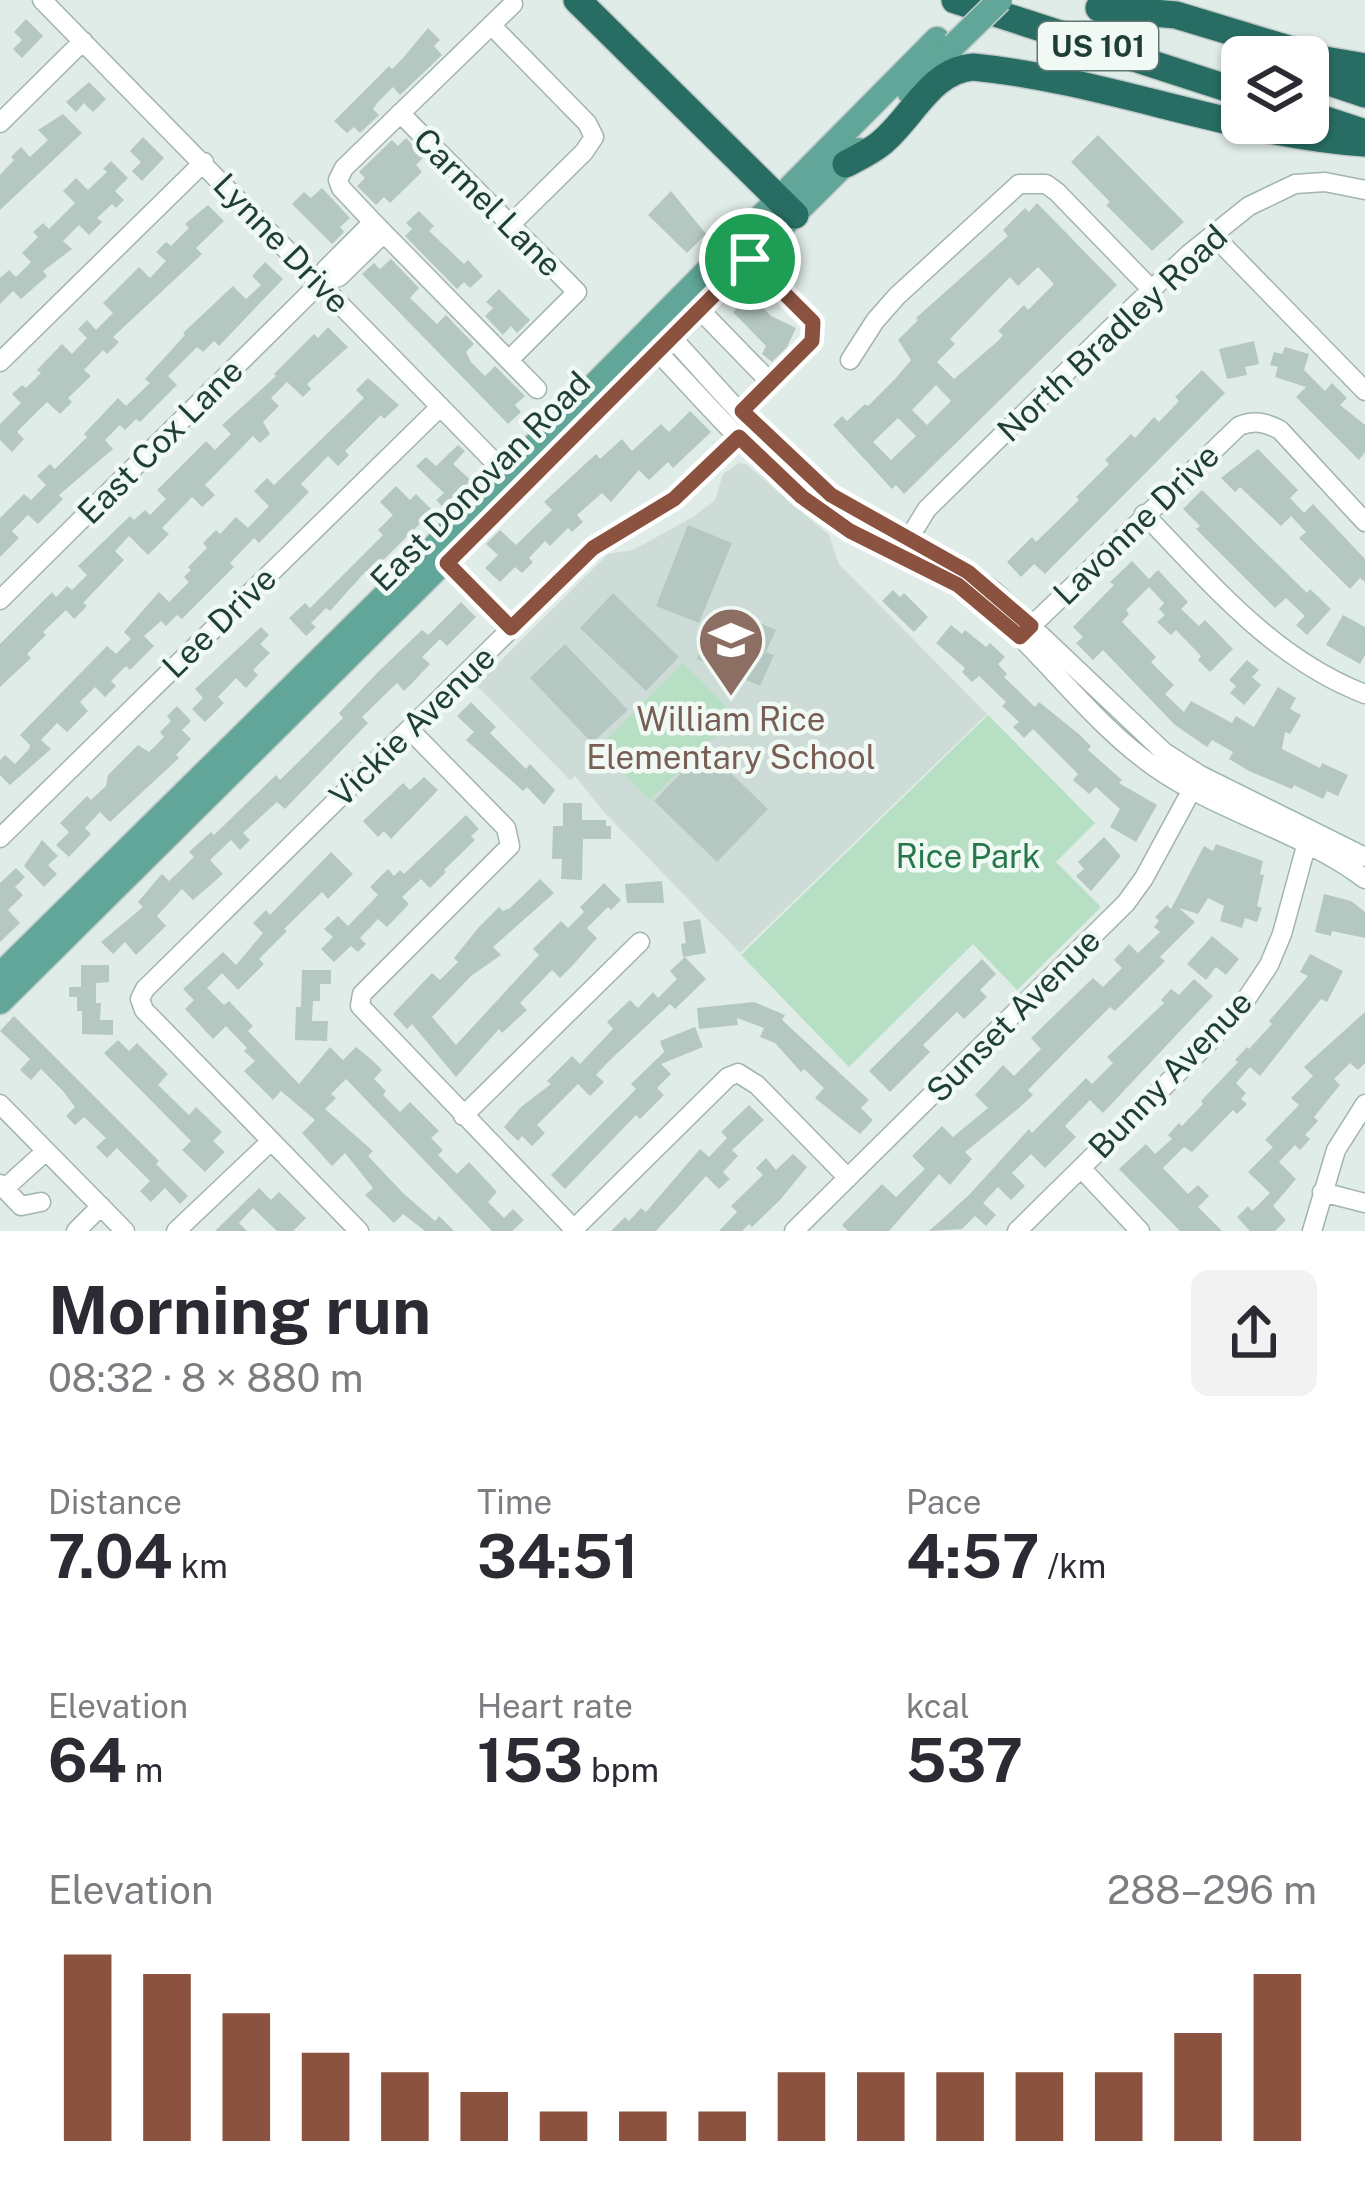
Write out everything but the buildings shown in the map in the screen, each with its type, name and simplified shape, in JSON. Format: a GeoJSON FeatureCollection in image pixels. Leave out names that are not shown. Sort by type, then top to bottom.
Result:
{"type":"FeatureCollection","features":[{"type":"Feature","properties":{"kind":"highway"},"geometry":{"type":"LineString","coordinates":[[577,0],[787,206]]}},
{"type":"Feature","properties":{"kind":"highway"},"geometry":{"type":"LineString","coordinates":[[597,0],[610,31]]}},
{"type":"Feature","properties":{"kind":"highway","name":"US 101"},"geometry":{"type":"LineString","coordinates":[[955,0],[1221,86]]}},
{"type":"Feature","properties":{"kind":"highway"},"geometry":{"type":"LineString","coordinates":[[1087,4],[1176,15],[1325,60],[1365,67]]}},
{"type":"Feature","properties":{"kind":"highway","name":"US 101"},"geometry":{"type":"LineString","coordinates":[[1087,4],[1221,47]]}},
{"type":"Feature","properties":{"kind":"highway"},"geometry":{"type":"LineString","coordinates":[[846,164],[880,144],[944,76],[973,67],[1024,74],[1317,140],[1365,143]]}},
{"type":"Feature","properties":{"kind":"highway"},"geometry":{"type":"LineString","coordinates":[[1329,82],[1365,94]]}},
{"type":"Feature","properties":{"kind":"highway"},"geometry":{"type":"LineString","coordinates":[[1329,121],[1365,133]]}},
{"type":"Feature","properties":{"kind":"main road","name":"East Donovan Road"},"geometry":{"type":"LineString","coordinates":[[657,337],[699,309],[750,259],[787,206],[846,164],[977,0]]}},
{"type":"Feature","properties":{"kind":"main road","name":"East Donovan Road"},"geometry":{"type":"LineString","coordinates":[[0,1002],[946,42],[1000,0]]}},
{"type":"Feature","properties":{"kind":"main road","name":"East Donovan Road"},"geometry":{"type":"LineString","coordinates":[[0,975],[440,556]]}},
{"type":"Feature","properties":{"kind":"street","name":"Lynne Drive"},"geometry":{"type":"LineString","coordinates":[[42,0],[513,482]]}},
{"type":"Feature","properties":{"kind":"street"},"geometry":{"type":"LineString","coordinates":[[513,4],[339,178],[341,188],[538,389]]}},
{"type":"Feature","properties":{"kind":"street"},"geometry":{"type":"LineString","coordinates":[[491,25],[587,123],[594,137],[510,225]]}},
{"type":"Feature","properties":{"kind":"street"},"geometry":{"type":"LineString","coordinates":[[0,123],[83,40]]}},
{"type":"Feature","properties":{"kind":"street","name":"Carmel Lane"},"geometry":{"type":"LineString","coordinates":[[400,113],[577,292],[509,360]]}},
{"type":"Feature","properties":{"kind":"street"},"geometry":{"type":"LineString","coordinates":[[0,362],[203,162]]}},
{"type":"Feature","properties":{"kind":"street","name":"North Bradley Road"},"geometry":{"type":"LineString","coordinates":[[904,547],[928,509],[1152,290],[1263,196],[1295,184],[1325,182],[1365,190]]}},
{"type":"Feature","properties":{"kind":"street"},"geometry":{"type":"LineString","coordinates":[[850,360],[897,296],[1019,184],[1046,184],[1057,192],[1152,290]]}},
{"type":"Feature","properties":{"kind":"street","name":"East Cox Lane"},"geometry":{"type":"LineString","coordinates":[[0,599],[321,282],[326,269],[378,227]]}},
{"type":"Feature","properties":{"kind":"street"},"geometry":{"type":"LineString","coordinates":[[1213,236],[1365,391]]}},
{"type":"Feature","properties":{"kind":"street","name":"Vickie Avenue"},"geometry":{"type":"LineString","coordinates":[[269,1142],[144,1010],[140,999],[145,989],[593,548],[674,499],[745,424],[771,382],[812,341],[813,322],[750,259]]}},
{"type":"Feature","properties":{"kind":"street"},"geometry":{"type":"LineString","coordinates":[[699,309],[771,382]]}},
{"type":"Feature","properties":{"kind":"street"},"geometry":{"type":"LineString","coordinates":[[657,337],[745,424],[802,497],[850,531],[904,547],[1026,632],[1116,735],[1196,783],[1308,837],[1365,857]]}},
{"type":"Feature","properties":{"kind":"street","name":"Lee Drive"},"geometry":{"type":"LineString","coordinates":[[3,836],[440,407]]}},
{"type":"Feature","properties":{"kind":"street","name":"Lavonne Drive"},"geometry":{"type":"LineString","coordinates":[[1026,632],[1239,426],[1258,422],[1280,430],[1365,522]]}},
{"type":"Feature","properties":{"kind":"street"},"geometry":{"type":"LineString","coordinates":[[1144,514],[1240,614],[1283,651],[1365,694]]}},
{"type":"Feature","properties":{"kind":"street"},"geometry":{"type":"LineString","coordinates":[[440,556],[511,628]]}},
{"type":"Feature","properties":{"kind":"street"},"geometry":{"type":"LineString","coordinates":[[409,729],[511,836],[504,855],[360,999],[366,1016],[573,1230],[728,1077],[738,1073],[757,1084],[848,1178]]}},
{"type":"Feature","properties":{"kind":"street","name":"Sunset Avenue"},"geometry":{"type":"LineString","coordinates":[[794,1231],[1126,903],[1196,783]]}},
{"type":"Feature","properties":{"kind":"street"},"geometry":{"type":"LineString","coordinates":[[0,812],[3,836]]}},
{"type":"Feature","properties":{"kind":"street"},"geometry":{"type":"LineString","coordinates":[[1308,837],[1365,879]]}},
{"type":"Feature","properties":{"kind":"street","name":"Bunny Avenue"},"geometry":{"type":"LineString","coordinates":[[1017,1231],[1206,1045],[1247,998],[1282,934],[1308,837]]}},
{"type":"Feature","properties":{"kind":"street"},"geometry":{"type":"LineString","coordinates":[[463,1116],[640,942]]}},
{"type":"Feature","properties":{"kind":"street"},"geometry":{"type":"LineString","coordinates":[[0,1104],[125,1231]]}},
{"type":"Feature","properties":{"kind":"street"},"geometry":{"type":"LineString","coordinates":[[1312,1231],[1336,1150],[1365,1104]]}},
{"type":"Feature","properties":{"kind":"street"},"geometry":{"type":"LineString","coordinates":[[176,1231],[269,1142],[359,1231]]}},
{"type":"Feature","properties":{"kind":"street"},"geometry":{"type":"LineString","coordinates":[[41,1202],[21,1206],[2,1186],[46,1150]]}},
{"type":"Feature","properties":{"kind":"street"},"geometry":{"type":"LineString","coordinates":[[1081,1168],[1140,1231]]}},
{"type":"Feature","properties":{"kind":"street"},"geometry":{"type":"LineString","coordinates":[[1322,1192],[1365,1203]]}},
{"type":"Feature","properties":{"kind":"street"},"geometry":{"type":"LineString","coordinates":[[76,1231],[101,1206]]}},
{"type":"Feature","properties":{"kind":"shaded area","name":"William Rice Elementary School"},"geometry":{"type":"Polygon","coordinates":[[[739,463],[829,535],[839,564],[987,714],[740,953],[575,776],[570,780],[476,685],[608,554],[633,550],[693,517],[715,500],[723,474],[739,463]]]}},
{"type":"Feature","properties":{"kind":"green space"},"geometry":{"type":"Polygon","coordinates":[[[683,663],[736,716],[650,800],[598,748],[683,663]]]}},
{"type":"Feature","properties":{"kind":"green space","name":"Rice Park"},"geometry":{"type":"Polygon","coordinates":[[[988,715],[1095,823],[1056,862],[1101,907],[1017,990],[973,944],[849,1067],[741,955],[988,715]]]}},
{"type":"Feature","properties":{"kind":"place","name":"William Rice Elementary School"},"geometry":{"type":"Point","coordinates":[731,699]}},
{"type":"Feature","properties":{"kind":"route"},"geometry":{"type":"LineString","coordinates":[[750,259],[813,322],[812,341],[742,411],[831,495],[994,591],[1031,626],[1020,637],[958,585],[850,531],[802,497],[739,437],[674,499],[593,548],[511,628],[447,563],[750,259]]}}]}
